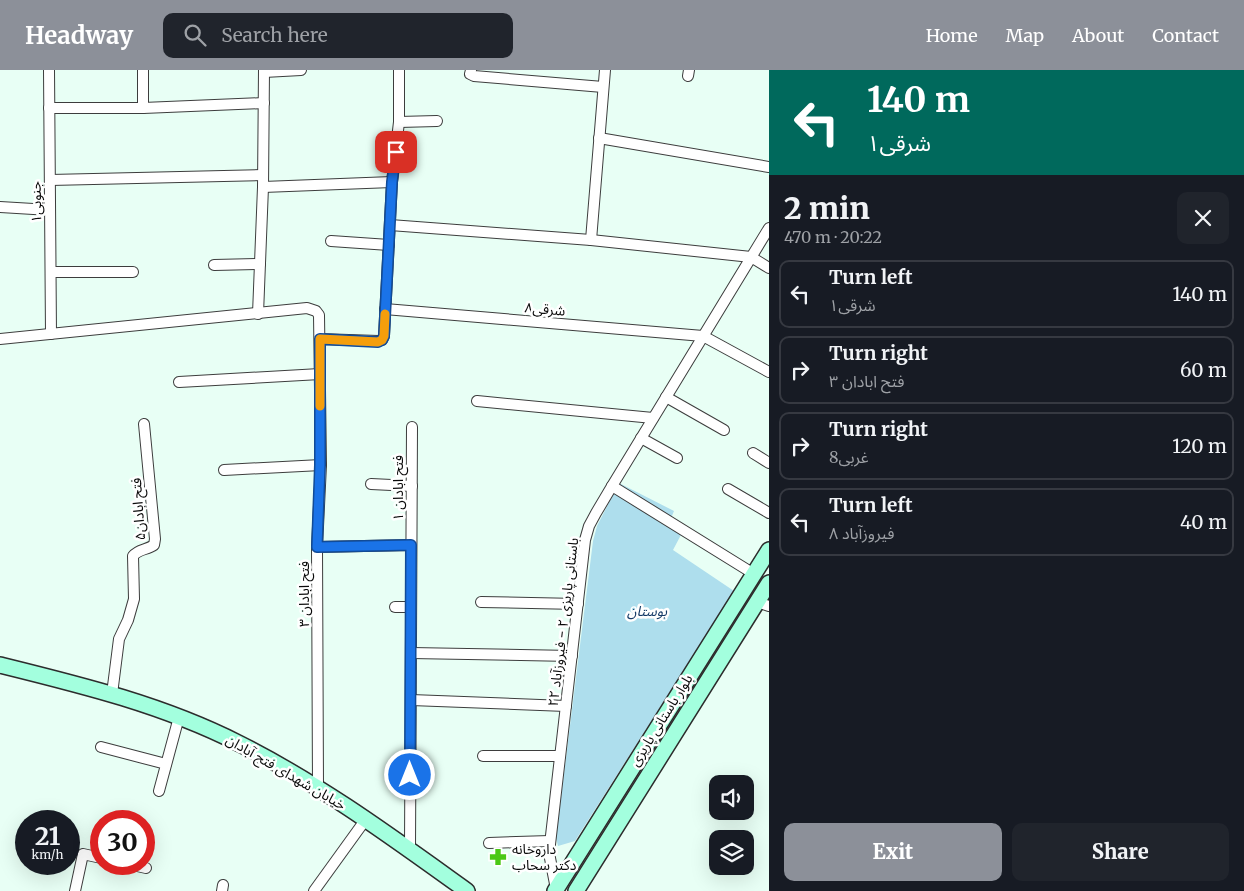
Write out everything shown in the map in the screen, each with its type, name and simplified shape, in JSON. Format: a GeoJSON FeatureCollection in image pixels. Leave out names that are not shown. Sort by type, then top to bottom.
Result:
{"type":"FeatureCollection","features":[{"type":"Feature","properties":{"kind":"main road","name":"بلوار باستانی پاریزی"},"geometry":{"type":"LineString","coordinates":[[556,891],[769,550]]}},
{"type":"Feature","properties":{"kind":"main road","name":"بلوار باستانی پاریزی"},"geometry":{"type":"LineString","coordinates":[[576,891],[763,604],[769,582]]}},
{"type":"Feature","properties":{"kind":"main road","name":"خیابان شهدای فتح آبادان"},"geometry":{"type":"LineString","coordinates":[[0,665],[112,694],[179,717],[236,742],[318,787],[410,849],[462,887],[482,891]]}},
{"type":"Feature","properties":{"kind":"street","name":"جنوبی۱"},"geometry":{"type":"LineString","coordinates":[[49,70],[51,334]]}},
{"type":"Feature","properties":{"kind":"street"},"geometry":{"type":"LineString","coordinates":[[142,70],[144,108]]}},
{"type":"Feature","properties":{"kind":"street"},"geometry":{"type":"LineString","coordinates":[[0,339],[258,314],[263,187],[264,71],[300,70]]}},
{"type":"Feature","properties":{"kind":"street"},"geometry":{"type":"LineString","coordinates":[[320,339],[378,342],[384,336],[392,182],[399,122],[399,70]]}},
{"type":"Feature","properties":{"kind":"street"},"geometry":{"type":"LineString","coordinates":[[471,70],[470,74],[474,76],[603,87]]}},
{"type":"Feature","properties":{"kind":"street"},"geometry":{"type":"LineString","coordinates":[[591,240],[605,70]]}},
{"type":"Feature","properties":{"kind":"street"},"geometry":{"type":"LineString","coordinates":[[49,108],[144,108],[264,103]]}},
{"type":"Feature","properties":{"kind":"street"},"geometry":{"type":"LineString","coordinates":[[399,122],[437,121]]}},
{"type":"Feature","properties":{"kind":"street"},"geometry":{"type":"LineString","coordinates":[[599,138],[769,167]]}},
{"type":"Feature","properties":{"kind":"street"},"geometry":{"type":"LineString","coordinates":[[50,180],[262,175]]}},
{"type":"Feature","properties":{"kind":"street"},"geometry":{"type":"LineString","coordinates":[[263,187],[392,182]]}},
{"type":"Feature","properties":{"kind":"street"},"geometry":{"type":"LineString","coordinates":[[0,207],[50,210]]}},
{"type":"Feature","properties":{"kind":"street"},"geometry":{"type":"LineString","coordinates":[[390,224],[591,240],[751,257],[769,268]]}},
{"type":"Feature","properties":{"kind":"street","name":"باستانی پاریزی ۲ - فیروزآباد ۲۲"},"geometry":{"type":"LineString","coordinates":[[556,891],[549,853],[585,540],[596,513],[769,228]]}},
{"type":"Feature","properties":{"kind":"street"},"geometry":{"type":"LineString","coordinates":[[331,241],[389,245]]}},
{"type":"Feature","properties":{"kind":"street"},"geometry":{"type":"LineString","coordinates":[[214,265],[260,264]]}},
{"type":"Feature","properties":{"kind":"street"},"geometry":{"type":"LineString","coordinates":[[51,272],[133,272]]}},
{"type":"Feature","properties":{"kind":"street","name":"فتح ابادان ۳"},"geometry":{"type":"LineString","coordinates":[[258,314],[307,308],[316,311],[319,316],[320,465],[317,547],[318,787]]}},
{"type":"Feature","properties":{"kind":"street","name":"شرقی۸"},"geometry":{"type":"LineString","coordinates":[[385,309],[703,336]]}},
{"type":"Feature","properties":{"kind":"street"},"geometry":{"type":"LineString","coordinates":[[703,336],[769,372]]}},
{"type":"Feature","properties":{"kind":"street"},"geometry":{"type":"LineString","coordinates":[[179,382],[320,374]]}},
{"type":"Feature","properties":{"kind":"street"},"geometry":{"type":"LineString","coordinates":[[666,397],[724,430]]}},
{"type":"Feature","properties":{"kind":"street"},"geometry":{"type":"LineString","coordinates":[[478,401],[653,418]]}},
{"type":"Feature","properties":{"kind":"street","name":"فتح ابادان۵"},"geometry":{"type":"LineString","coordinates":[[112,694],[119,639],[128,620],[134,599],[132,556],[136,552],[154,546],[156,540],[144,424]]}},
{"type":"Feature","properties":{"kind":"street","name":"فتح ابادان ۱"},"geometry":{"type":"LineString","coordinates":[[410,849],[412,427]]}},
{"type":"Feature","properties":{"kind":"street"},"geometry":{"type":"LineString","coordinates":[[641,438],[677,458]]}},
{"type":"Feature","properties":{"kind":"street"},"geometry":{"type":"LineString","coordinates":[[753,453],[769,463]]}},
{"type":"Feature","properties":{"kind":"street"},"geometry":{"type":"LineString","coordinates":[[224,470],[320,465]]}},
{"type":"Feature","properties":{"kind":"street"},"geometry":{"type":"LineString","coordinates":[[371,484],[412,486]]}},
{"type":"Feature","properties":{"kind":"street"},"geometry":{"type":"LineString","coordinates":[[612,486],[754,574]]}},
{"type":"Feature","properties":{"kind":"street"},"geometry":{"type":"LineString","coordinates":[[728,488],[769,513]]}},
{"type":"Feature","properties":{"kind":"street"},"geometry":{"type":"LineString","coordinates":[[317,547],[411,545]]}},
{"type":"Feature","properties":{"kind":"street"},"geometry":{"type":"LineString","coordinates":[[481,602],[578,604]]}},
{"type":"Feature","properties":{"kind":"street"},"geometry":{"type":"LineString","coordinates":[[395,607],[411,606]]}},
{"type":"Feature","properties":{"kind":"street"},"geometry":{"type":"LineString","coordinates":[[411,653],[572,656]]}},
{"type":"Feature","properties":{"kind":"street"},"geometry":{"type":"LineString","coordinates":[[410,700],[566,706]]}},
{"type":"Feature","properties":{"kind":"street"},"geometry":{"type":"LineString","coordinates":[[159,791],[179,717]]}},
{"type":"Feature","properties":{"kind":"street"},"geometry":{"type":"LineString","coordinates":[[101,747],[166,764]]}},
{"type":"Feature","properties":{"kind":"street"},"geometry":{"type":"LineString","coordinates":[[483,756],[560,756]]}},
{"type":"Feature","properties":{"kind":"street"},"geometry":{"type":"LineString","coordinates":[[314,891],[366,819]]}},
{"type":"Feature","properties":{"kind":"street"},"geometry":{"type":"LineString","coordinates":[[489,843],[550,841]]}},
{"type":"Feature","properties":{"kind":"street"},"geometry":{"type":"LineString","coordinates":[[75,891],[83,854],[90,856]]}},
{"type":"Feature","properties":{"kind":"green space","name":"بوستان"},"geometry":{"type":"Polygon","coordinates":[[[619,483],[674,511],[669,523],[683,531],[673,550],[734,591],[575,841],[558,846],[556,838],[593,541],[597,526],[619,483]]]}},
{"type":"Feature","properties":{"kind":"slow traffic"},"geometry":{"type":"LineString","coordinates":[[320,406],[320,339],[378,342],[384,336],[385,314]]}},
{"type":"Feature","properties":{"kind":"place","name":"داروخانه دکتر سحاب"},"geometry":{"type":"Point","coordinates":[498,857]}},
{"type":"Feature","properties":{"kind":"route"},"geometry":{"type":"LineString","coordinates":[[396,152],[392,182],[384,336],[378,342],[320,339],[320,465],[317,547],[411,545],[410,775]]}}]}
